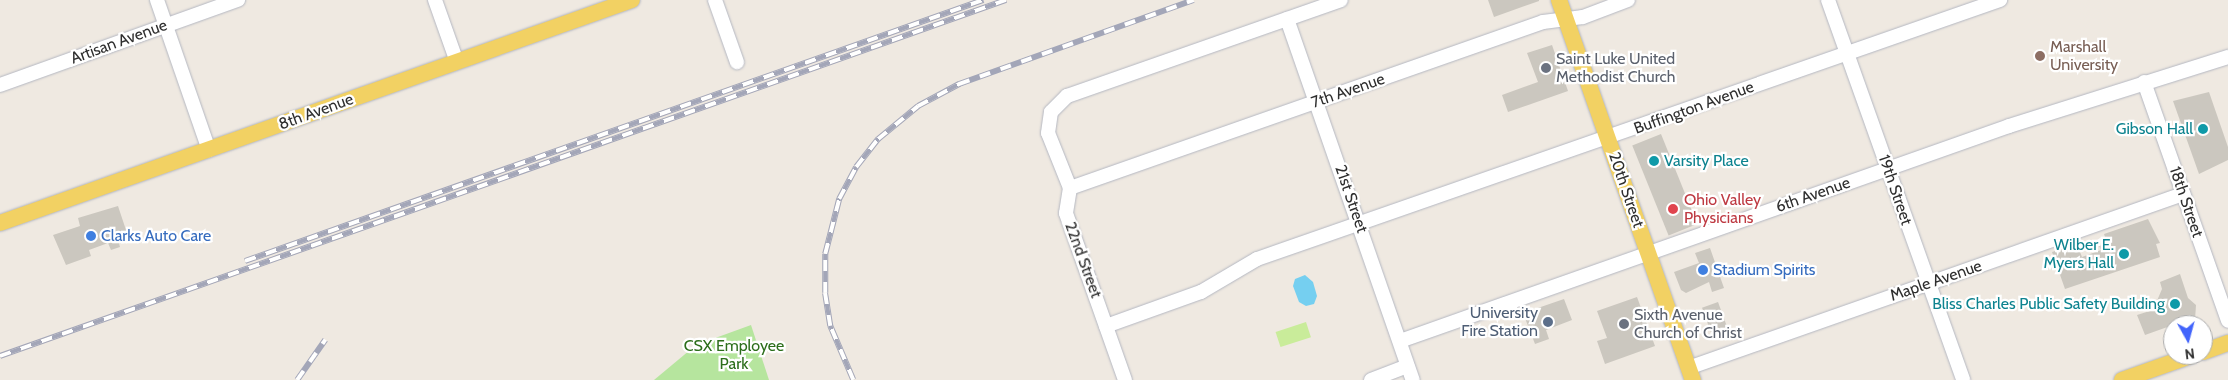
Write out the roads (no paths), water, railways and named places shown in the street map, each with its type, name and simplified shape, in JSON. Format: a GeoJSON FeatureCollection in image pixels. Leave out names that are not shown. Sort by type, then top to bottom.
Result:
{"type":"FeatureCollection","features":[{"type":"Feature","properties":{"kind":"main road","name":"8th Avenue"},"geometry":{"type":"LineString","coordinates":[[0,223],[632,0]]}},
{"type":"Feature","properties":{"kind":"main road","name":"20th Street"},"geometry":{"type":"LineString","coordinates":[[1559,0],[1691,374]]}},
{"type":"Feature","properties":{"kind":"main road"},"geometry":{"type":"LineString","coordinates":[[2213,348],[2228,343]]}},
{"type":"Feature","properties":{"kind":"main road"},"geometry":{"type":"LineString","coordinates":[[2122,380],[2165,365]]}},
{"type":"Feature","properties":{"kind":"street"},"geometry":{"type":"LineString","coordinates":[[158,0],[209,150]]}},
{"type":"Feature","properties":{"kind":"street","name":"Artisan Avenue"},"geometry":{"type":"LineString","coordinates":[[0,85],[238,0]]}},
{"type":"Feature","properties":{"kind":"street"},"geometry":{"type":"LineString","coordinates":[[435,0],[457,62]]}},
{"type":"Feature","properties":{"kind":"street"},"geometry":{"type":"LineString","coordinates":[[715,0],[737,62]]}},
{"type":"Feature","properties":{"kind":"street"},"geometry":{"type":"LineString","coordinates":[[1070,188],[1048,133],[1051,112],[1067,96],[1341,0]]}},
{"type":"Feature","properties":{"kind":"street","name":"7th Avenue"},"geometry":{"type":"LineString","coordinates":[[1070,188],[1543,22],[1566,19],[1628,0]]}},
{"type":"Feature","properties":{"kind":"street","name":"19th Street"},"geometry":{"type":"LineString","coordinates":[[1828,0],[1962,380]]}},
{"type":"Feature","properties":{"kind":"street","name":"Buffington Avenue"},"geometry":{"type":"LineString","coordinates":[[1106,326],[1201,292],[1257,259],[1608,139],[2000,0]]}},
{"type":"Feature","properties":{"kind":"street","name":"21st Street"},"geometry":{"type":"LineString","coordinates":[[1287,19],[1413,380]]}},
{"type":"Feature","properties":{"kind":"street","name":"6th Avenue"},"geometry":{"type":"LineString","coordinates":[[1400,341],[1888,169],[2144,82],[2228,57]]}},
{"type":"Feature","properties":{"kind":"street","name":"18th Street"},"geometry":{"type":"LineString","coordinates":[[2144,82],[2228,321]]}},
{"type":"Feature","properties":{"kind":"street","name":"22nd Street"},"geometry":{"type":"LineString","coordinates":[[1070,188],[1066,213],[1125,380]]}},
{"type":"Feature","properties":{"kind":"street","name":"Maple Avenue"},"geometry":{"type":"LineString","coordinates":[[1691,374],[1928,283],[2183,194]]}},
{"type":"Feature","properties":{"kind":"street"},"geometry":{"type":"LineString","coordinates":[[1371,380],[1408,366]]}},
{"type":"Feature","properties":{"kind":"water"},"geometry":{"type":"Polygon","coordinates":[[[1305,275],[1313,282],[1317,296],[1314,304],[1306,306],[1299,302],[1293,286],[1295,279],[1305,275]]]}},
{"type":"Feature","properties":{"kind":"railway"},"geometry":{"type":"LineString","coordinates":[[245,261],[983,0]]}},
{"type":"Feature","properties":{"kind":"railway"},"geometry":{"type":"LineString","coordinates":[[0,356],[1006,0]]}},
{"type":"Feature","properties":{"kind":"railway"},"geometry":{"type":"LineString","coordinates":[[853,380],[830,326],[825,293],[825,254],[839,199],[856,167],[878,139],[918,106],[959,84],[1193,0]]}},
{"type":"Feature","properties":{"kind":"railway"},"geometry":{"type":"LineString","coordinates":[[297,380],[325,340]]}},
{"type":"Feature","properties":{"kind":"place","name":"Marshall University"},"geometry":{"type":"Point","coordinates":[2040,56]}},
{"type":"Feature","properties":{"kind":"place","name":"Saint Luke United Methodist Church"},"geometry":{"type":"Point","coordinates":[1546,68]}},
{"type":"Feature","properties":{"kind":"place","name":"Gibson Hall"},"geometry":{"type":"Point","coordinates":[2203,129]}},
{"type":"Feature","properties":{"kind":"place","name":"Varsity Place"},"geometry":{"type":"Point","coordinates":[1654,161]}},
{"type":"Feature","properties":{"kind":"place","name":"Ohio Valley Physicians"},"geometry":{"type":"Point","coordinates":[1673,209]}},
{"type":"Feature","properties":{"kind":"place","name":"Clarks Auto Care"},"geometry":{"type":"Point","coordinates":[91,236]}},
{"type":"Feature","properties":{"kind":"place","name":"Wilber E. Myers Hall"},"geometry":{"type":"Point","coordinates":[2124,254]}},
{"type":"Feature","properties":{"kind":"place","name":"Stadium Spirits"},"geometry":{"type":"Point","coordinates":[1703,270]}},
{"type":"Feature","properties":{"kind":"place","name":"Bliss Charles Public Safety Building"},"geometry":{"type":"Point","coordinates":[2175,304]}},
{"type":"Feature","properties":{"kind":"place","name":"University Fire Station"},"geometry":{"type":"Point","coordinates":[1548,322]}},
{"type":"Feature","properties":{"kind":"place","name":"Sixth Avenue Church of Christ"},"geometry":{"type":"Point","coordinates":[1624,324]}},
{"type":"Feature","properties":{"kind":"park label","name":"CSX Employee Park"},"geometry":{"type":"Point","coordinates":[734,355]}}]}
